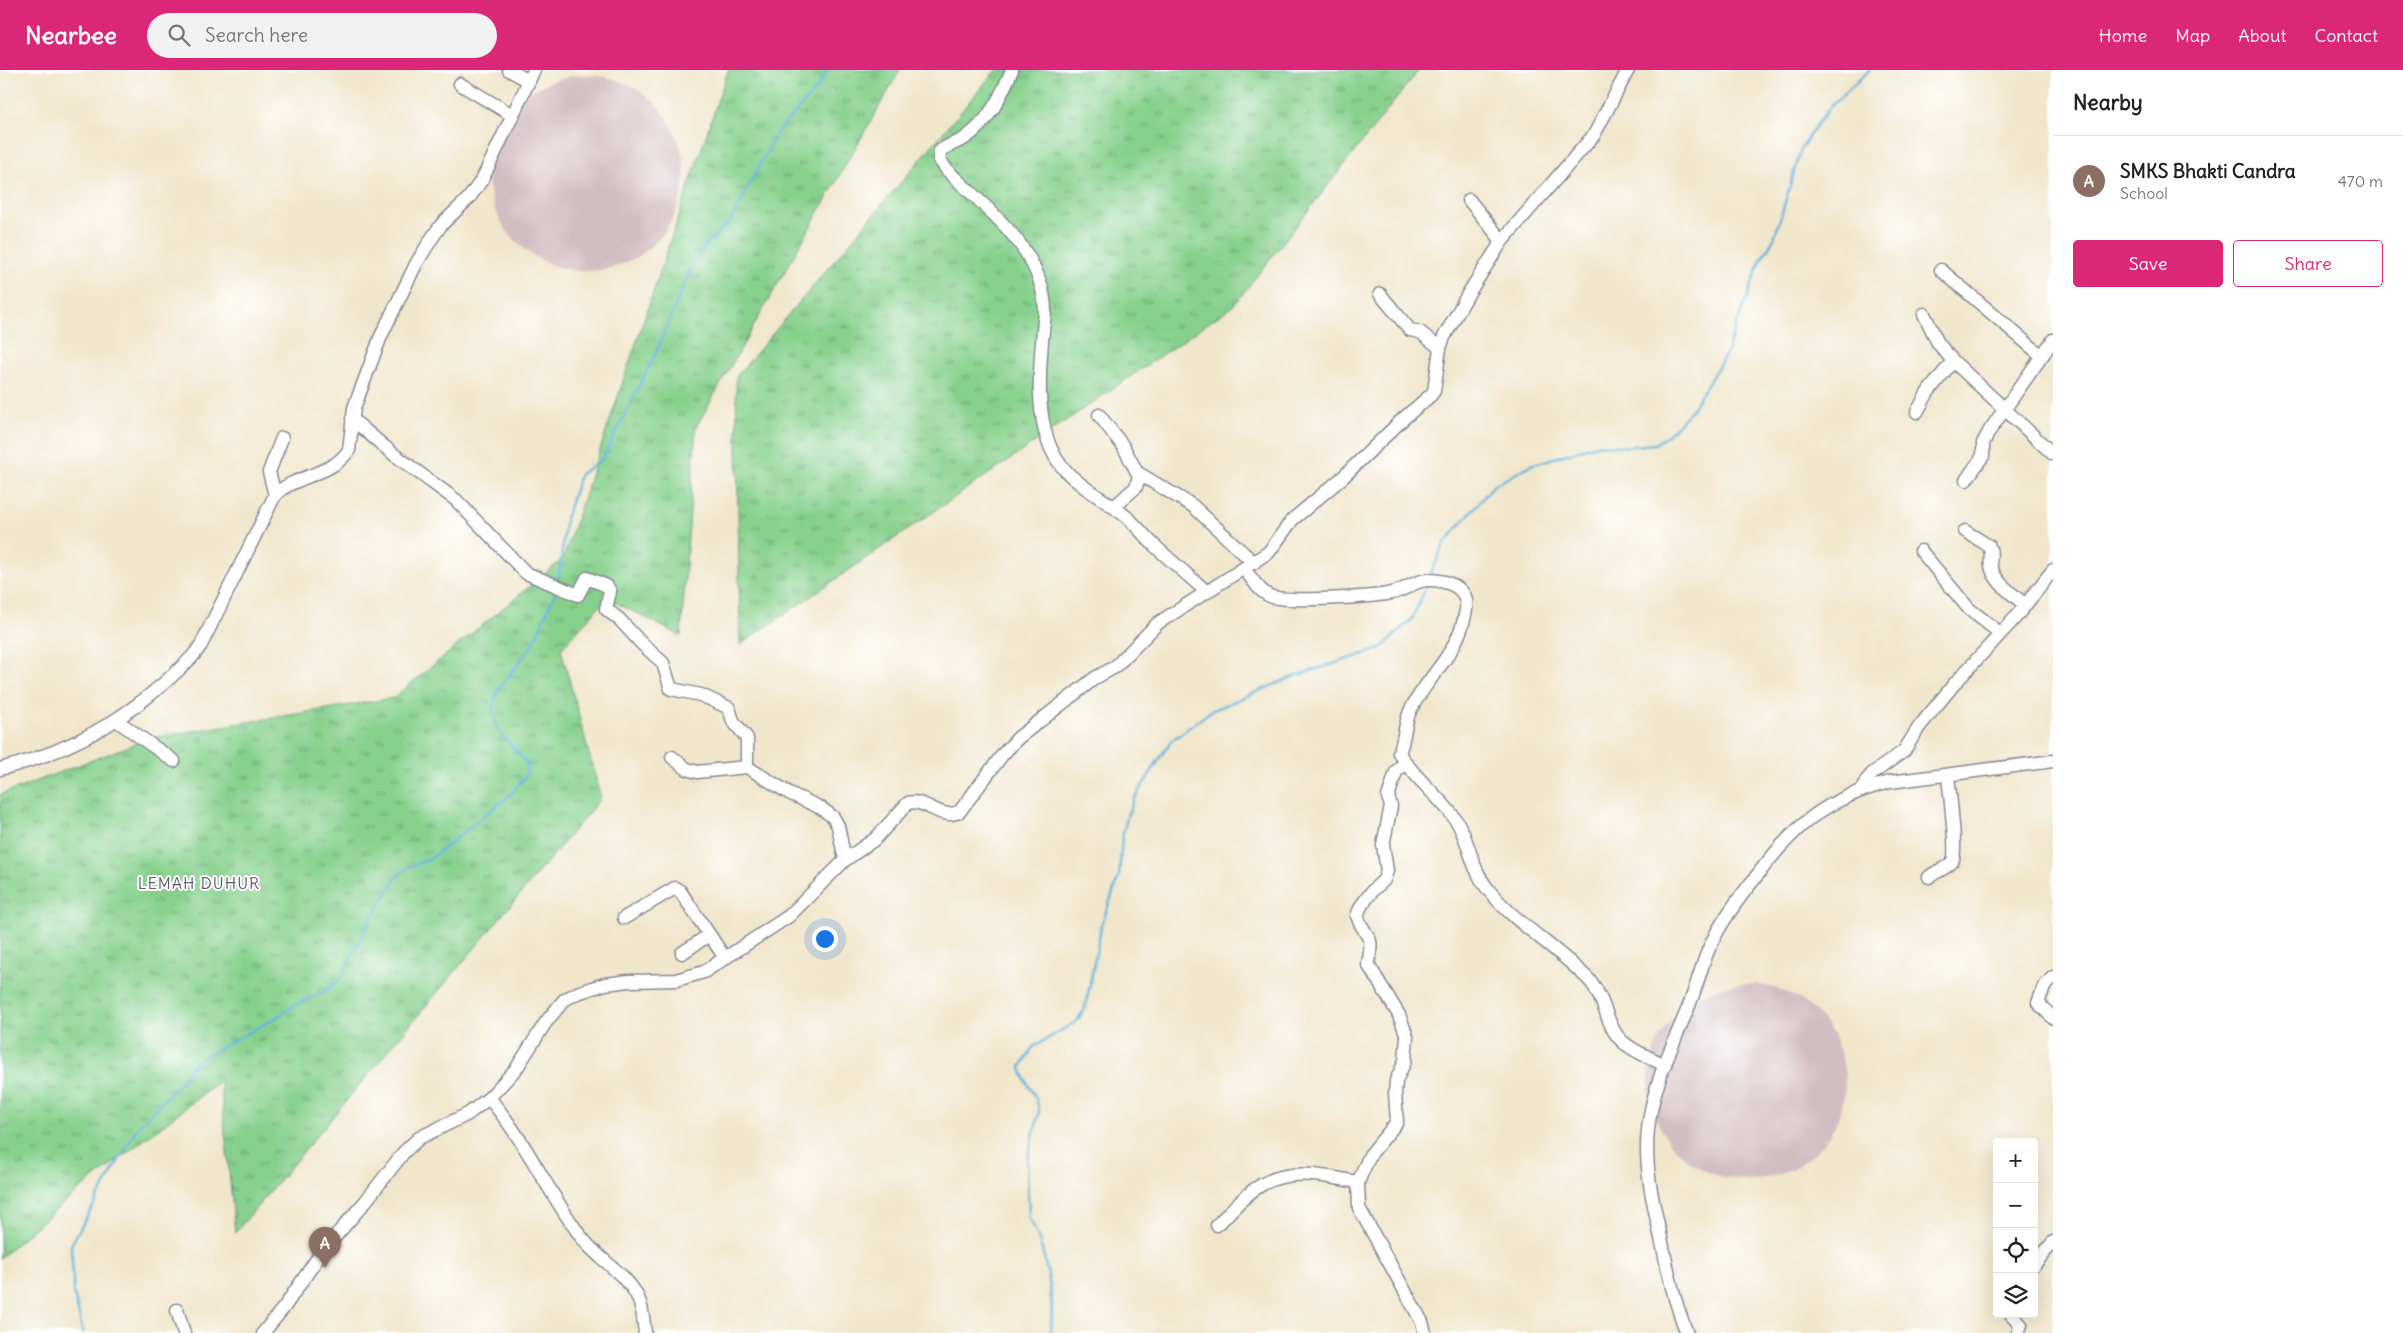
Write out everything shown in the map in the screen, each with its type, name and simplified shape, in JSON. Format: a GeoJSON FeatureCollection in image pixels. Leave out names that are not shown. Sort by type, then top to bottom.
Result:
{"type":"FeatureCollection","features":[{"type":"Feature","properties":{"kind":"street"},"geometry":{"type":"LineString","coordinates":[[0,769],[35,761],[72,746],[116,720],[182,666],[201,645],[275,495],[283,489],[330,467],[342,458],[351,445],[352,419],[358,396],[381,336],[416,264],[441,225],[469,198],[483,178],[532,75],[509,70]]}},
{"type":"Feature","properties":{"kind":"street"},"geometry":{"type":"LineString","coordinates":[[1012,70],[1001,94],[986,118],[965,138],[940,151],[939,159],[947,170],[1012,232],[1032,261],[1040,277],[1045,300],[1040,405],[1050,449],[1071,476],[1114,507],[1207,592]]}},
{"type":"Feature","properties":{"kind":"street"},"geometry":{"type":"LineString","coordinates":[[263,1333],[285,1306],[321,1253],[366,1202],[404,1152],[419,1138],[463,1117],[489,1098],[516,1069],[556,1009],[569,997],[588,989],[620,982],[676,980],[694,977],[789,916],[845,860],[875,839],[908,803],[916,802],[946,814],[960,811],[1003,754],[1018,738],[1095,678],[1115,667],[1158,623],[1249,566],[1274,548],[1298,514],[1342,478],[1404,418],[1431,395],[1436,383],[1440,348],[1468,294],[1502,241],[1594,135],[1628,70]]}},
{"type":"Feature","properties":{"kind":"street"},"geometry":{"type":"LineString","coordinates":[[460,84],[512,115]]}},
{"type":"Feature","properties":{"kind":"street"},"geometry":{"type":"LineString","coordinates":[[1469,200],[1502,241]]}},
{"type":"Feature","properties":{"kind":"street"},"geometry":{"type":"LineString","coordinates":[[1941,270],[2042,356]]}},
{"type":"Feature","properties":{"kind":"street"},"geometry":{"type":"LineString","coordinates":[[1380,294],[1410,330],[1420,332],[1440,348]]}},
{"type":"Feature","properties":{"kind":"street"},"geometry":{"type":"LineString","coordinates":[[1924,314],[1938,343],[1953,361],[2053,454]]}},
{"type":"Feature","properties":{"kind":"street"},"geometry":{"type":"LineString","coordinates":[[1966,480],[1982,456],[1984,440],[2003,409],[2053,340]]}},
{"type":"Feature","properties":{"kind":"street"},"geometry":{"type":"LineString","coordinates":[[1917,412],[1928,392],[1953,361]]}},
{"type":"Feature","properties":{"kind":"street"},"geometry":{"type":"LineString","coordinates":[[1099,415],[1123,446],[1138,473],[1139,481],[1136,487],[1114,507]]}},
{"type":"Feature","properties":{"kind":"street"},"geometry":{"type":"LineString","coordinates":[[352,419],[392,453],[456,500],[526,573],[578,595],[588,578],[607,586],[610,591],[606,609],[620,620],[640,643],[663,663],[671,688],[701,695],[729,708],[733,720],[747,738],[746,767]]}},
{"type":"Feature","properties":{"kind":"street"},"geometry":{"type":"LineString","coordinates":[[275,495],[268,472],[282,438]]}},
{"type":"Feature","properties":{"kind":"street"},"geometry":{"type":"LineString","coordinates":[[1138,473],[1193,506],[1249,566],[1264,592],[1280,599],[1394,593],[1428,580],[1452,584],[1459,589],[1466,598],[1466,610],[1459,632],[1446,661],[1420,694],[1410,712],[1399,753],[1406,765],[1458,824],[1473,866],[1490,892],[1512,915],[1573,964],[1591,982],[1599,993],[1614,1032],[1621,1040],[1665,1065]]}},
{"type":"Feature","properties":{"kind":"street"},"geometry":{"type":"LineString","coordinates":[[1964,531],[1989,546],[1992,550],[1990,565],[1994,574],[2025,605]]}},
{"type":"Feature","properties":{"kind":"street"},"geometry":{"type":"LineString","coordinates":[[1921,551],[1969,610],[2000,633]]}},
{"type":"Feature","properties":{"kind":"street"},"geometry":{"type":"LineString","coordinates":[[1864,788],[1866,781],[1873,772],[1904,751],[1919,728],[1955,683],[2025,605],[2053,570]]}},
{"type":"Feature","properties":{"kind":"street"},"geometry":{"type":"LineString","coordinates":[[116,720],[174,761]]}},
{"type":"Feature","properties":{"kind":"street"},"geometry":{"type":"LineString","coordinates":[[672,757],[687,770],[698,772],[746,767],[781,788],[821,808],[833,817],[838,826],[845,860]]}},
{"type":"Feature","properties":{"kind":"street"},"geometry":{"type":"LineString","coordinates":[[1687,1333],[1668,1276],[1648,1167],[1649,1122],[1665,1065],[1711,944],[1723,921],[1784,841],[1800,825],[1826,807],[1864,788],[1912,778],[2053,761]]}},
{"type":"Feature","properties":{"kind":"street"},"geometry":{"type":"LineString","coordinates":[[1406,765],[1400,767],[1396,772],[1388,797],[1391,806],[1383,846],[1387,871],[1384,880],[1373,890],[1361,906],[1357,916],[1370,937],[1372,945],[1368,964],[1399,1015],[1407,1036],[1407,1050],[1394,1093],[1396,1125],[1370,1155],[1358,1182],[1361,1215],[1422,1322],[1425,1333]]}},
{"type":"Feature","properties":{"kind":"street"},"geometry":{"type":"LineString","coordinates":[[1928,877],[1952,862],[1954,857],[1948,775]]}},
{"type":"Feature","properties":{"kind":"street"},"geometry":{"type":"LineString","coordinates":[[624,918],[675,888],[680,891],[725,958]]}},
{"type":"Feature","properties":{"kind":"street"},"geometry":{"type":"LineString","coordinates":[[682,953],[709,935]]}},
{"type":"Feature","properties":{"kind":"street"},"geometry":{"type":"LineString","coordinates":[[2053,977],[2044,987],[2038,1003],[2053,1018]]}},
{"type":"Feature","properties":{"kind":"street"},"geometry":{"type":"LineString","coordinates":[[489,1098],[517,1134],[544,1182],[581,1238],[635,1292],[641,1306],[645,1333]]}},
{"type":"Feature","properties":{"kind":"street"},"geometry":{"type":"LineString","coordinates":[[1217,1224],[1263,1184],[1281,1176],[1316,1175],[1358,1182]]}},
{"type":"Feature","properties":{"kind":"street"},"geometry":{"type":"LineString","coordinates":[[2038,1260],[2053,1242]]}},
{"type":"Feature","properties":{"kind":"street"},"geometry":{"type":"LineString","coordinates":[[177,1310],[184,1333]]}},
{"type":"Feature","properties":{"kind":"street"},"geometry":{"type":"LineString","coordinates":[[2015,1318],[2021,1325],[2018,1333]]}},
{"type":"Feature","properties":{"kind":"shaded area"},"geometry":{"type":"Polygon","coordinates":[[[576,75],[596,75],[624,82],[641,91],[656,103],[668,118],[677,135],[684,163],[684,183],[677,211],[668,228],[656,243],[641,255],[624,264],[596,271],[576,271],[548,264],[531,255],[516,243],[504,228],[495,211],[488,183],[488,163],[495,135],[504,118],[516,103],[531,91],[548,82],[576,75]]]}},
{"type":"Feature","properties":{"kind":"shaded area"},"geometry":{"type":"Polygon","coordinates":[[[1737,984],[1757,984],[1785,991],[1802,1000],[1817,1012],[1829,1027],[1838,1044],[1845,1072],[1845,1092],[1838,1120],[1829,1137],[1817,1152],[1802,1164],[1785,1173],[1757,1180],[1737,1180],[1709,1173],[1692,1164],[1677,1152],[1665,1137],[1656,1120],[1649,1092],[1649,1072],[1656,1044],[1665,1027],[1677,1012],[1692,1000],[1709,991],[1737,984]]]}},
{"type":"Feature","properties":{"kind":"green space"},"geometry":{"type":"Polygon","coordinates":[[[728,70],[900,70],[696,427],[681,636],[607,598],[561,649],[601,798],[235,1233],[220,1081],[83,1187],[0,1258],[0,795],[150,738],[393,698],[563,559],[728,70]]]}},
{"type":"Feature","properties":{"kind":"green space"},"geometry":{"type":"Polygon","coordinates":[[[996,70],[1419,70],[1233,306],[740,645],[736,377],[996,70]]]}},
{"type":"Feature","properties":{"kind":"waterway"},"geometry":{"type":"LineString","coordinates":[[558,583],[566,518],[580,474],[602,460],[654,357],[692,266],[707,243],[731,220],[776,134],[818,87],[826,70]]}},
{"type":"Feature","properties":{"kind":"waterway"},"geometry":{"type":"LineString","coordinates":[[1429,577],[1444,544],[1493,486],[1531,465],[1600,444],[1624,447],[1655,444],[1669,434],[1692,409],[1726,354],[1761,259],[1774,239],[1801,149],[1830,107],[1870,70]]}},
{"type":"Feature","properties":{"kind":"waterway"},"geometry":{"type":"LineString","coordinates":[[1050,1333],[1052,1305],[1048,1274],[1040,1243],[1029,1218],[1027,1160],[1039,1112],[1036,1100],[1021,1067],[1033,1047],[1076,1022],[1085,1009],[1102,923],[1119,876],[1122,837],[1134,799],[1170,742],[1211,711],[1295,676],[1380,649],[1412,619],[1427,585]]}},
{"type":"Feature","properties":{"kind":"waterway"},"geometry":{"type":"LineString","coordinates":[[83,1333],[74,1294],[71,1245],[137,1128],[177,1086],[196,1061],[272,1020],[300,1002],[324,992],[341,978],[368,923],[399,874],[409,867],[430,859],[510,795],[526,776],[528,765],[498,730],[492,710],[497,692],[533,644],[556,590]]}},
{"type":"Feature","properties":{"kind":"place","name":"SMKS Bhakti Candra"},"geometry":{"type":"Point","coordinates":[325,1268]}},
{"type":"Feature","properties":{"kind":"district","name":"LEMAH DUHUR"},"geometry":{"type":"Point","coordinates":[199,883]}}]}
